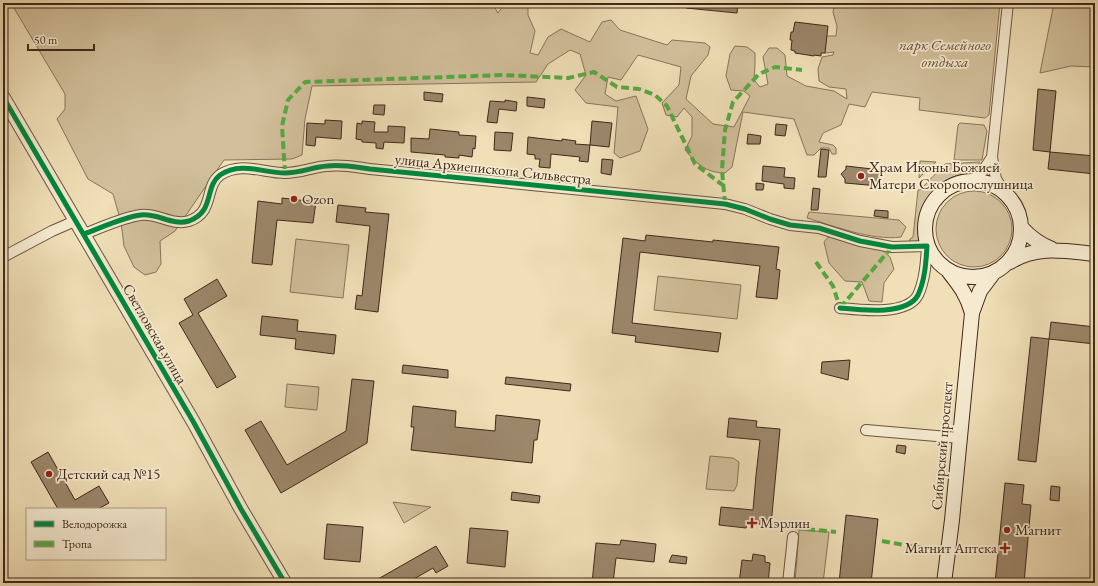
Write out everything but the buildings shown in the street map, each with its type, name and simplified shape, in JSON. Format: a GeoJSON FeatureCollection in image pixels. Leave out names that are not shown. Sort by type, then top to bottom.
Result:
{"type":"FeatureCollection","features":[{"type":"Feature","properties":{"kind":"main road"},"geometry":{"type":"LineString","coordinates":[[972,313],[968,300],[962,289],[949,272],[934,259],[927,246],[924,232],[926,217],[932,204],[941,193],[955,185],[971,181],[996,186],[1003,190],[1018,211],[1022,228],[1016,253],[1009,262]]}},
{"type":"Feature","properties":{"kind":"main road"},"geometry":{"type":"LineString","coordinates":[[1022,228],[1040,245],[1052,249],[1095,254]]}},
{"type":"Feature","properties":{"kind":"main road"},"geometry":{"type":"LineString","coordinates":[[972,313],[980,291],[992,274],[1017,258],[1032,252],[1052,249]]}},
{"type":"Feature","properties":{"kind":"main road"},"geometry":{"type":"LineString","coordinates":[[949,272],[972,277],[992,274]]}},
{"type":"Feature","properties":{"kind":"main road","name":"Сибирский проспект"},"geometry":{"type":"LineString","coordinates":[[944,583],[953,513],[972,313]]}},
{"type":"Feature","properties":{"kind":"street"},"geometry":{"type":"LineString","coordinates":[[1003,190],[996,179],[992,157],[1008,3]]}},
{"type":"Feature","properties":{"kind":"street","name":"Светловская улица"},"geometry":{"type":"LineString","coordinates":[[3,97],[194,423],[244,514],[286,583]]}},
{"type":"Feature","properties":{"kind":"street"},"geometry":{"type":"LineString","coordinates":[[971,181],[982,172],[992,157]]}},
{"type":"Feature","properties":{"kind":"street","name":"улица Архиепископа Сильвестра"},"geometry":{"type":"LineString","coordinates":[[84,234],[142,215],[155,216],[179,222],[189,221],[205,208],[210,198],[214,182],[220,176],[232,169],[243,168],[285,173],[326,166],[347,165],[370,169],[725,204],[797,226],[818,228],[892,247],[927,246]]}},
{"type":"Feature","properties":{"kind":"street"},"geometry":{"type":"LineString","coordinates":[[3,257],[52,231],[75,221]]}},
{"type":"Feature","properties":{"kind":"street"},"geometry":{"type":"LineString","coordinates":[[840,308],[888,310],[902,307],[912,302],[918,295],[925,271],[927,246]]}},
{"type":"Feature","properties":{"kind":"street"},"geometry":{"type":"LineString","coordinates":[[866,430],[960,438]]}},
{"type":"Feature","properties":{"kind":"street"},"geometry":{"type":"LineString","coordinates":[[788,583],[793,537]]}},
{"type":"Feature","properties":{"kind":"green space","name":"парк Семейного отдыха"},"geometry":{"type":"Polygon","coordinates":[[[11,3],[492,3],[498,13],[505,3],[528,3],[528,15],[535,31],[530,53],[538,55],[548,37],[561,29],[590,42],[602,22],[611,20],[620,30],[667,45],[672,40],[705,43],[710,47],[708,55],[691,76],[686,99],[713,124],[734,127],[750,96],[744,91],[731,90],[726,76],[730,54],[735,46],[747,47],[755,53],[754,80],[760,87],[768,84],[763,57],[769,48],[777,48],[785,55],[787,76],[806,86],[834,91],[847,99],[846,89],[829,87],[819,81],[818,69],[822,57],[833,55],[834,52],[826,53],[816,51],[819,36],[836,36],[837,26],[833,12],[835,3],[1000,3],[989,115],[985,118],[919,110],[920,98],[872,92],[865,107],[849,104],[841,125],[823,133],[819,142],[833,145],[836,148],[836,154],[832,154],[829,148],[821,148],[814,155],[807,155],[794,119],[743,112],[732,167],[725,173],[718,173],[702,167],[685,150],[692,136],[692,117],[684,108],[677,117],[666,115],[662,103],[679,85],[681,67],[638,55],[621,80],[608,77],[605,94],[616,101],[636,96],[648,129],[640,151],[620,158],[614,153],[618,107],[586,103],[575,90],[586,75],[580,54],[570,50],[548,64],[536,82],[312,86],[305,119],[302,155],[292,159],[224,160],[175,231],[160,241],[161,264],[156,272],[145,275],[134,267],[124,246],[121,222],[113,194],[88,179],[57,119],[65,109],[65,94],[11,3]]]}},
{"type":"Feature","properties":{"kind":"green space"},"geometry":{"type":"Polygon","coordinates":[[[1054,3],[1095,3],[1095,67],[1071,66],[1040,73],[1054,3]]]}},
{"type":"Feature","properties":{"kind":"green space"},"geometry":{"type":"Polygon","coordinates":[[[960,123],[984,125],[987,131],[982,160],[954,160],[958,125],[960,123]]]}},
{"type":"Feature","properties":{"kind":"green space"},"geometry":{"type":"Polygon","coordinates":[[[920,161],[936,162],[919,178],[920,161]]]}},
{"type":"Feature","properties":{"kind":"green space"},"geometry":{"type":"Polygon","coordinates":[[[980,162],[974,171],[948,179],[938,186],[932,193],[924,208],[922,216],[920,225],[921,242],[909,245],[910,239],[913,237],[918,190],[920,190],[945,164],[980,162]]]}},
{"type":"Feature","properties":{"kind":"green space"},"geometry":{"type":"Polygon","coordinates":[[[966,191],[982,191],[995,197],[1006,208],[1012,221],[1010,244],[995,261],[982,267],[966,267],[953,261],[938,244],[936,237],[936,221],[942,208],[959,193],[966,191]]]}},
{"type":"Feature","properties":{"kind":"green space"},"geometry":{"type":"Polygon","coordinates":[[[809,212],[899,220],[906,227],[901,237],[878,237],[853,232],[807,218],[809,212]]]}},
{"type":"Feature","properties":{"kind":"green space"},"geometry":{"type":"Polygon","coordinates":[[[830,235],[879,247],[890,257],[894,269],[884,283],[882,302],[869,301],[862,282],[845,281],[829,263],[824,242],[830,235]]]}},
{"type":"Feature","properties":{"kind":"green space"},"geometry":{"type":"Polygon","coordinates":[[[296,239],[349,245],[343,298],[290,292],[296,239]]]}},
{"type":"Feature","properties":{"kind":"green space"},"geometry":{"type":"Polygon","coordinates":[[[658,276],[741,285],[737,319],[654,310],[658,276]]]}},
{"type":"Feature","properties":{"kind":"green space"},"geometry":{"type":"Polygon","coordinates":[[[287,384],[319,387],[317,410],[285,407],[287,384]]]}},
{"type":"Feature","properties":{"kind":"green space"},"geometry":{"type":"Polygon","coordinates":[[[710,456],[733,458],[739,462],[737,485],[734,491],[706,489],[710,456]]]}},
{"type":"Feature","properties":{"kind":"green space"},"geometry":{"type":"Polygon","coordinates":[[[393,502],[431,507],[404,523],[393,502]]]}},
{"type":"Feature","properties":{"kind":"green space"},"geometry":{"type":"Polygon","coordinates":[[[799,530],[829,532],[823,583],[795,583],[799,530]]]}},
{"type":"Feature","properties":{"kind":"green space"},"geometry":{"type":"Polygon","coordinates":[[[670,580],[686,581],[689,583],[651,583],[670,580]]]}},
{"type":"Feature","properties":{"kind":"marked path"},"geometry":{"type":"LineString","coordinates":[[725,204],[722,170],[725,130],[733,102],[759,74],[775,67],[802,70]]}},
{"type":"Feature","properties":{"kind":"marked path"},"geometry":{"type":"LineString","coordinates":[[285,173],[282,126],[288,100],[305,82],[503,75],[568,78],[594,72],[617,87],[639,89],[655,95],[667,106],[695,164],[724,186]]}},
{"type":"Feature","properties":{"kind":"marked path"},"geometry":{"type":"LineString","coordinates":[[840,308],[892,247]]}},
{"type":"Feature","properties":{"kind":"marked path"},"geometry":{"type":"LineString","coordinates":[[816,262],[833,286],[840,308]]}},
{"type":"Feature","properties":{"kind":"marked path"},"geometry":{"type":"LineString","coordinates":[[795,528],[836,532]]}},
{"type":"Feature","properties":{"kind":"marked path"},"geometry":{"type":"LineString","coordinates":[[882,541],[938,551]]}},
{"type":"Feature","properties":{"kind":"cycle path"},"geometry":{"type":"LineString","coordinates":[[3,97],[194,423],[241,509],[285,583]]}},
{"type":"Feature","properties":{"kind":"cycle path"},"geometry":{"type":"LineString","coordinates":[[84,234],[120,220],[141,215],[153,216],[177,222],[189,221],[203,212],[215,180],[220,175],[228,171],[244,168],[277,173],[291,173],[338,165],[725,204],[745,209],[790,225],[819,228],[860,241],[892,247],[927,246],[924,277],[918,295],[912,302],[894,309],[859,310],[840,308]]}},
{"type":"Feature","properties":{"kind":"place","name":"Храм Иконы Божией Матери Скоропослушница"},"geometry":{"type":"Point","coordinates":[861,176]}},
{"type":"Feature","properties":{"kind":"place","name":"Ozon"},"geometry":{"type":"Point","coordinates":[294,199]}},
{"type":"Feature","properties":{"kind":"place","name":"Детский сад №15"},"geometry":{"type":"Point","coordinates":[49,474]}},
{"type":"Feature","properties":{"kind":"place","name":"Мэрлин"},"geometry":{"type":"Point","coordinates":[752,523]}},
{"type":"Feature","properties":{"kind":"place","name":"Магнит"},"geometry":{"type":"Point","coordinates":[1007,530]}},
{"type":"Feature","properties":{"kind":"place","name":"Магнит Аптека"},"geometry":{"type":"Point","coordinates":[1005,548]}}]}
